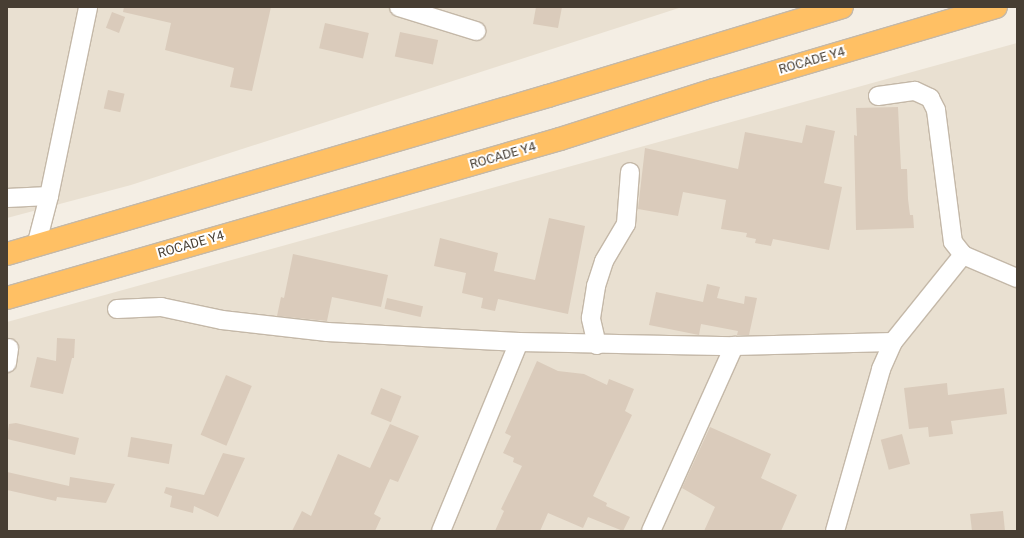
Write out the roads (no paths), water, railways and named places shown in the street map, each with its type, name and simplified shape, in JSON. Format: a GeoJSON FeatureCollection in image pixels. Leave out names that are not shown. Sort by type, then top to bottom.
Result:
{"type":"FeatureCollection","features":[{"type":"Feature","properties":{"kind":"highway"},"geometry":{"type":"LineString","coordinates":[[7,254],[548,96],[842,7]]}},
{"type":"Feature","properties":{"kind":"highway","name":"ROCADE Y4"},"geometry":{"type":"LineString","coordinates":[[7,298],[560,139],[714,90],[996,7]]}},
{"type":"Feature","properties":{"kind":"street"},"geometry":{"type":"LineString","coordinates":[[36,246],[49,196],[88,7]]}},
{"type":"Feature","properties":{"kind":"street"},"geometry":{"type":"LineString","coordinates":[[399,7],[476,31]]}},
{"type":"Feature","properties":{"kind":"street"},"geometry":{"type":"LineString","coordinates":[[878,96],[916,92],[930,98],[936,110],[952,242],[963,255],[1017,278]]}},
{"type":"Feature","properties":{"kind":"street"},"geometry":{"type":"LineString","coordinates":[[597,345],[591,318],[596,286],[604,261],[626,224],[630,172]]}},
{"type":"Feature","properties":{"kind":"street"},"geometry":{"type":"LineString","coordinates":[[7,198],[49,196]]}},
{"type":"Feature","properties":{"kind":"street"},"geometry":{"type":"LineString","coordinates":[[835,531],[881,369],[892,342],[963,255]]}},
{"type":"Feature","properties":{"kind":"street"},"geometry":{"type":"LineString","coordinates":[[117,309],[161,307],[222,320],[327,332],[519,342],[597,345],[734,346],[892,342]]}},
{"type":"Feature","properties":{"kind":"street"},"geometry":{"type":"LineString","coordinates":[[441,531],[519,342]]}},
{"type":"Feature","properties":{"kind":"street"},"geometry":{"type":"LineString","coordinates":[[651,531],[734,346]]}}]}
